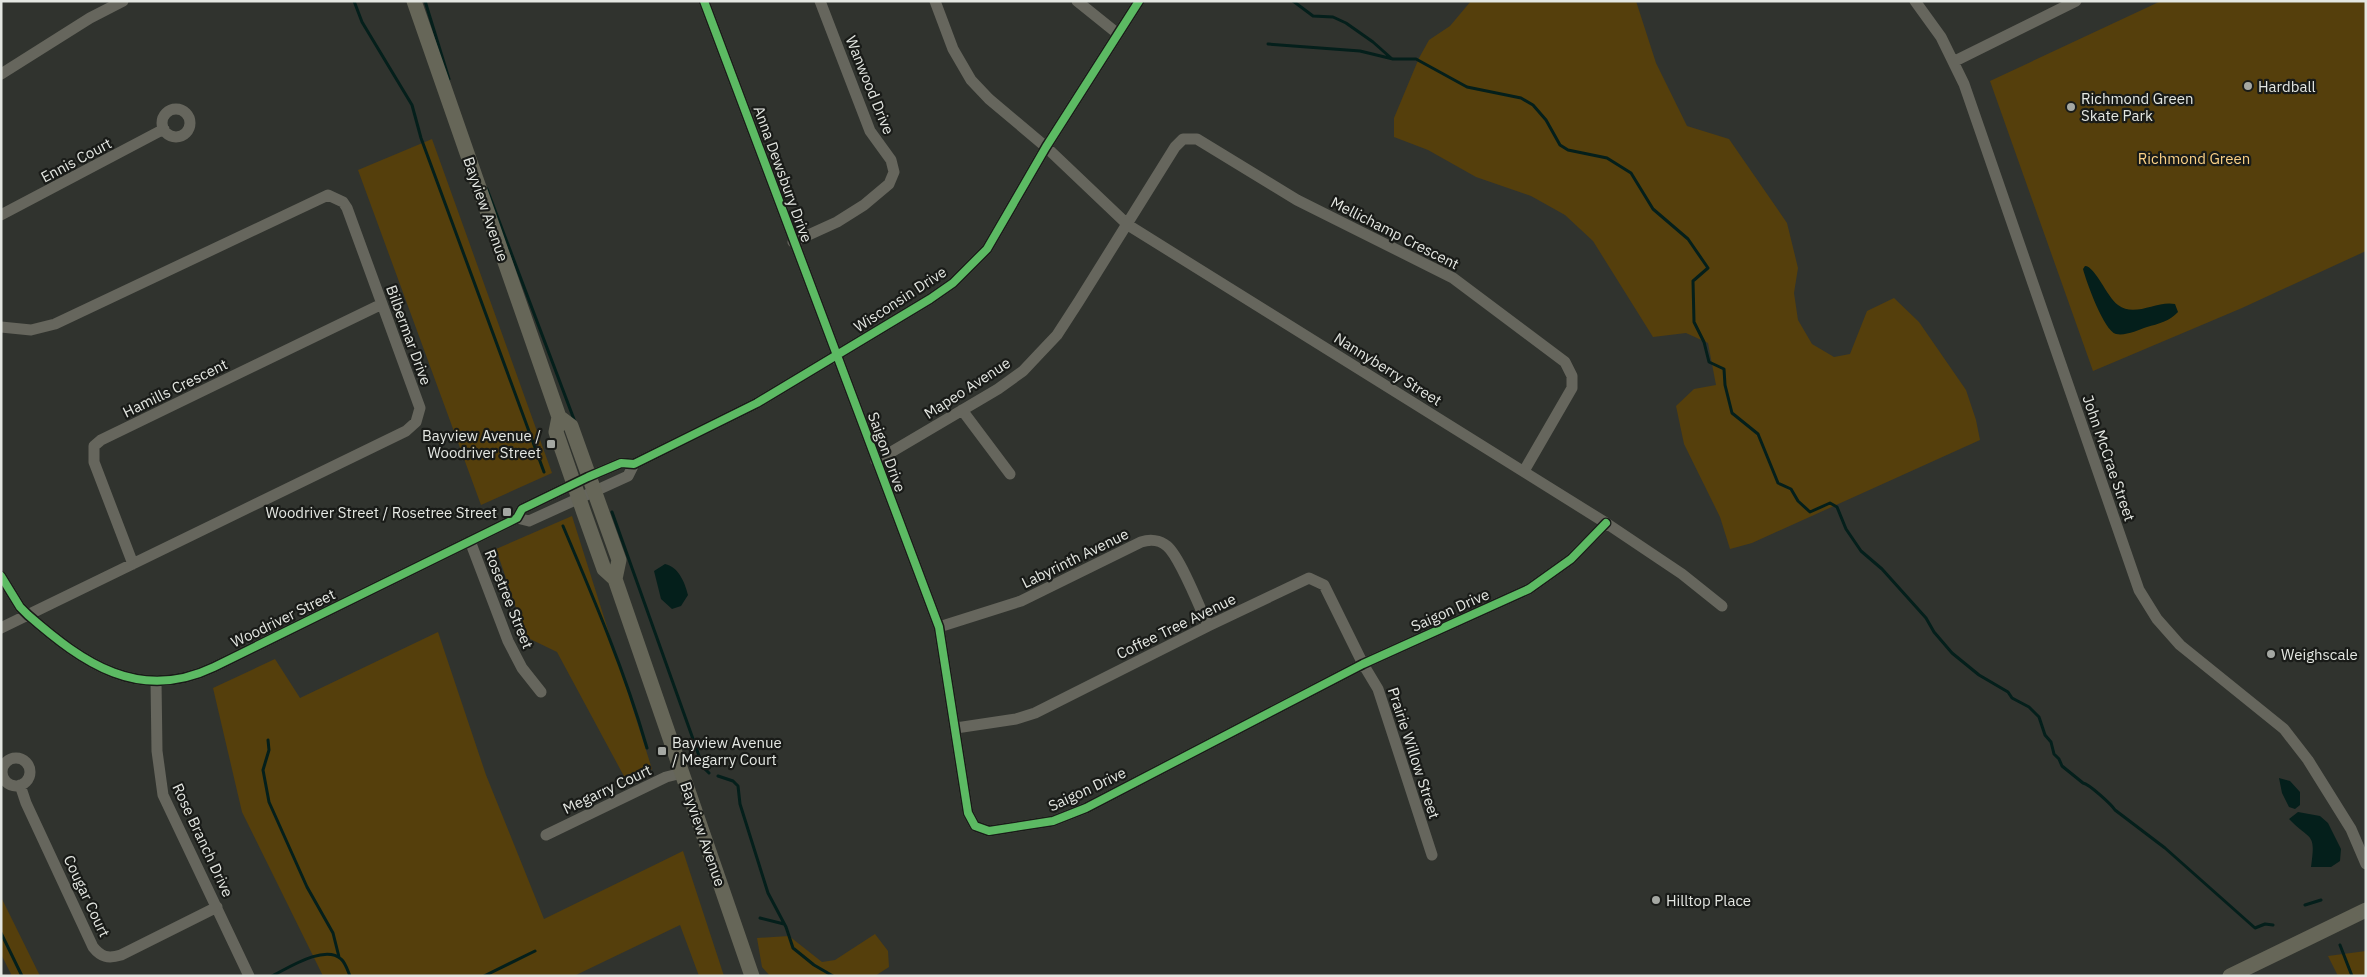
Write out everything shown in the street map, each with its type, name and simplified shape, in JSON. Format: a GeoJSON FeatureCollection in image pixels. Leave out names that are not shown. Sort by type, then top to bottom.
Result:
{"type":"FeatureCollection","features":[{"type":"Feature","properties":{"kind":"main road","name":"Bayview Avenue"},"geometry":{"type":"LineString","coordinates":[[414,1],[559,417],[556,432],[604,569],[615,579],[752,976]]}},
{"type":"Feature","properties":{"kind":"main road","name":"Bayview Avenue"},"geometry":{"type":"LineString","coordinates":[[559,417],[571,426],[619,560],[615,579]]}},
{"type":"Feature","properties":{"kind":"main road"},"geometry":{"type":"LineString","coordinates":[[2230,976],[2366,910]]}},
{"type":"Feature","properties":{"kind":"street"},"geometry":{"type":"LineString","coordinates":[[1,74],[97,13],[123,1]]}},
{"type":"Feature","properties":{"kind":"street","name":"Anna Dewsbury Drive"},"geometry":{"type":"LineString","coordinates":[[704,1],[837,356]]}},
{"type":"Feature","properties":{"kind":"street","name":"Wanwood Drive"},"geometry":{"type":"LineString","coordinates":[[793,242],[837,222],[864,205],[890,182],[894,172],[891,160],[870,131],[820,1]]}},
{"type":"Feature","properties":{"kind":"street","name":"Nannyberry Street"},"geometry":{"type":"LineString","coordinates":[[935,1],[953,49],[971,80],[989,99],[1046,147],[1128,225],[1606,523],[1682,574],[1722,606]]}},
{"type":"Feature","properties":{"kind":"street"},"geometry":{"type":"LineString","coordinates":[[1077,1],[1118,34]]}},
{"type":"Feature","properties":{"kind":"street","name":"Wisconsin Drive"},"geometry":{"type":"LineString","coordinates":[[588,476],[622,463],[634,464],[736,414],[837,356],[953,283],[991,242],[1046,147],[1139,1]]}},
{"type":"Feature","properties":{"kind":"street","name":"John McCrae Street"},"geometry":{"type":"LineString","coordinates":[[1915,1],[1941,37],[1955,61],[2139,590],[2157,619],[2186,651],[2284,729],[2308,760],[2351,829],[2366,864]]}},
{"type":"Feature","properties":{"kind":"street"},"geometry":{"type":"LineString","coordinates":[[1955,61],[2076,1]]}},
{"type":"Feature","properties":{"kind":"street","name":"Ennis Court"},"geometry":{"type":"LineString","coordinates":[[1,215],[164,129]]}},
{"type":"Feature","properties":{"kind":"street","name":"Mellichamp Crescent"},"geometry":{"type":"LineString","coordinates":[[1128,225],[1175,147],[1183,139],[1197,139],[1297,200],[1453,278],[1565,362],[1571,371],[1572,388],[1524,471]]}},
{"type":"Feature","properties":{"kind":"street","name":"Bilbermar Drive"},"geometry":{"type":"LineString","coordinates":[[1,327],[31,330],[56,324],[328,195],[343,202],[347,208],[418,402],[419,415],[412,427],[1,628]]}},
{"type":"Feature","properties":{"kind":"street","name":"Mapeo Avenue"},"geometry":{"type":"LineString","coordinates":[[876,461],[998,389],[1023,371],[1057,335],[1128,225]]}},
{"type":"Feature","properties":{"kind":"street","name":"Hamills Crescent"},"geometry":{"type":"LineString","coordinates":[[133,564],[94,462],[94,446],[100,440],[382,304]]}},
{"type":"Feature","properties":{"kind":"street","name":"Saigon Drive"},"geometry":{"type":"LineString","coordinates":[[837,356],[939,627],[968,813],[972,822],[980,829],[989,831],[1053,821],[1086,808],[1363,664],[1529,589],[1571,558],[1606,523]]}},
{"type":"Feature","properties":{"kind":"street"},"geometry":{"type":"LineString","coordinates":[[962,410],[1010,474]]}},
{"type":"Feature","properties":{"kind":"street","name":"Wisconsin Drive"},"geometry":{"type":"LineString","coordinates":[[580,498],[628,476],[634,464]]}},
{"type":"Feature","properties":{"kind":"street","name":"Woodriver Street"},"geometry":{"type":"LineString","coordinates":[[1,576],[17,602],[28,615],[71,650],[96,666],[123,676],[156,681],[179,679],[204,672],[517,518],[522,509],[588,476]]}},
{"type":"Feature","properties":{"kind":"street","name":"Woodriver Street"},"geometry":{"type":"LineString","coordinates":[[517,518],[529,521],[580,498]]}},
{"type":"Feature","properties":{"kind":"street","name":"Labyrinth Avenue"},"geometry":{"type":"LineString","coordinates":[[939,627],[1022,601],[1141,542],[1150,540],[1163,544],[1173,553],[1208,626]]}},
{"type":"Feature","properties":{"kind":"street","name":"Rosetree Street"},"geometry":{"type":"LineString","coordinates":[[470,541],[508,641],[522,668],[541,692]]}},
{"type":"Feature","properties":{"kind":"street","name":"Coffee Tree Avenue"},"geometry":{"type":"LineString","coordinates":[[956,728],[1016,719],[1035,712],[1309,578],[1324,585],[1363,664]]}},
{"type":"Feature","properties":{"kind":"street","name":"Prairie Willow Street"},"geometry":{"type":"LineString","coordinates":[[1363,664],[1378,689],[1432,855]]}},
{"type":"Feature","properties":{"kind":"street","name":"Rose Branch Drive"},"geometry":{"type":"LineString","coordinates":[[156,681],[157,751],[163,795],[248,973]]}},
{"type":"Feature","properties":{"kind":"street","name":"Megarry Court"},"geometry":{"type":"LineString","coordinates":[[546,835],[666,778],[682,773]]}},
{"type":"Feature","properties":{"kind":"street","name":"Cougar Court"},"geometry":{"type":"LineString","coordinates":[[20,785],[26,803],[93,947],[98,954],[112,957],[121,955],[217,907]]}},
{"type":"Feature","properties":{"kind":"green space"},"geometry":{"type":"Polygon","coordinates":[[[1471,1],[1636,1],[1656,63],[1687,126],[1729,139],[1787,223],[1798,268],[1794,293],[1798,320],[1812,344],[1834,357],[1850,354],[1867,311],[1894,298],[1919,322],[1966,390],[1976,420],[1980,440],[1752,543],[1730,549],[1720,517],[1684,444],[1676,406],[1694,389],[1716,385],[1708,343],[1686,333],[1653,337],[1593,241],[1565,215],[1531,196],[1476,177],[1428,150],[1394,137],[1394,118],[1419,58],[1429,40],[1450,26],[1471,1]]]}},
{"type":"Feature","properties":{"kind":"green space","name":"Richmond Green"},"geometry":{"type":"Polygon","coordinates":[[[2161,1],[2366,1],[2366,251],[2242,308],[2093,371],[1990,81],[2161,1]]]}},
{"type":"Feature","properties":{"kind":"green space"},"geometry":{"type":"Polygon","coordinates":[[[432,139],[552,473],[481,505],[358,170],[432,139]]]}},
{"type":"Feature","properties":{"kind":"green space"},"geometry":{"type":"Polygon","coordinates":[[[572,516],[652,769],[626,780],[557,652],[526,637],[496,549],[572,516]]]}},
{"type":"Feature","properties":{"kind":"green space"},"geometry":{"type":"Polygon","coordinates":[[[438,632],[486,775],[544,919],[683,851],[724,976],[699,976],[680,925],[574,976],[323,976],[242,812],[213,688],[275,659],[300,698],[438,632]]]}},
{"type":"Feature","properties":{"kind":"green space"},"geometry":{"type":"Polygon","coordinates":[[[1,897],[40,976],[12,976],[1,954],[1,897]]]}},
{"type":"Feature","properties":{"kind":"green space"},"geometry":{"type":"Polygon","coordinates":[[[875,934],[888,951],[889,967],[875,976],[770,976],[762,967],[757,938],[789,936],[822,962],[835,960],[875,934]]]}},
{"type":"Feature","properties":{"kind":"green space"},"geometry":{"type":"Polygon","coordinates":[[[2366,951],[2366,976],[2338,976],[2328,956],[2366,951]]]}},
{"type":"Feature","properties":{"kind":"water"},"geometry":{"type":"Polygon","coordinates":[[[2085,266],[2093,271],[2114,301],[2125,309],[2132,310],[2168,303],[2175,304],[2178,312],[2160,323],[2128,333],[2116,334],[2106,324],[2096,305],[2083,269],[2085,266]]]}},
{"type":"Feature","properties":{"kind":"water"},"geometry":{"type":"Polygon","coordinates":[[[665,564],[678,572],[688,595],[681,606],[672,609],[661,599],[654,571],[665,564]]]}},
{"type":"Feature","properties":{"kind":"water"},"geometry":{"type":"Polygon","coordinates":[[[2279,778],[2290,781],[2300,792],[2300,805],[2295,809],[2289,807],[2282,793],[2279,778]]]}},
{"type":"Feature","properties":{"kind":"water"},"geometry":{"type":"Polygon","coordinates":[[[2298,812],[2320,816],[2328,823],[2341,849],[2340,861],[2331,867],[2311,867],[2312,842],[2289,819],[2298,812]]]}},
{"type":"Feature","properties":{"kind":"waterway"},"geometry":{"type":"LineString","coordinates":[[354,1],[362,22],[412,105],[421,138],[544,472]]}},
{"type":"Feature","properties":{"kind":"waterway"},"geometry":{"type":"LineString","coordinates":[[425,1],[449,79]]}},
{"type":"Feature","properties":{"kind":"waterway"},"geometry":{"type":"LineString","coordinates":[[1293,1],[1313,16],[1333,17],[1346,23],[1373,42],[1391,58]]}},
{"type":"Feature","properties":{"kind":"waterway"},"geometry":{"type":"LineString","coordinates":[[1268,44],[1360,51],[1393,59],[1416,59],[1467,87],[1521,98],[1533,105],[1546,120],[1560,145],[1568,150],[1607,158],[1631,173],[1653,209],[1688,239],[1708,268],[1693,281],[1694,322],[1704,342],[1709,362],[1724,369],[1725,385],[1732,413],[1758,434],[1778,483],[1791,489],[1798,501],[1810,512],[1830,503],[1837,507],[1846,529],[1861,551],[1882,569],[1926,618],[1934,632],[1952,653],[1979,675],[2008,692],[2012,698],[2029,707],[2039,717],[2045,735],[2051,742],[2054,754],[2062,766],[2095,790],[2115,810],[2165,848],[2255,928],[2265,924],[2273,925]]}},
{"type":"Feature","properties":{"kind":"waterway"},"geometry":{"type":"LineString","coordinates":[[487,189],[575,422]]}},
{"type":"Feature","properties":{"kind":"waterway"},"geometry":{"type":"LineString","coordinates":[[612,512],[703,767],[709,773]]}},
{"type":"Feature","properties":{"kind":"waterway"},"geometry":{"type":"LineString","coordinates":[[563,526],[619,664],[647,748]]}},
{"type":"Feature","properties":{"kind":"waterway"},"geometry":{"type":"LineString","coordinates":[[268,740],[269,750],[263,770],[269,802],[307,887],[333,933],[339,957]]}},
{"type":"Feature","properties":{"kind":"waterway"},"geometry":{"type":"LineString","coordinates":[[718,776],[733,781],[738,786],[740,804],[768,893],[786,927],[793,948],[814,965],[833,976]]}},
{"type":"Feature","properties":{"kind":"waterway"},"geometry":{"type":"LineString","coordinates":[[2305,905],[2321,900]]}},
{"type":"Feature","properties":{"kind":"waterway"},"geometry":{"type":"LineString","coordinates":[[760,918],[784,924]]}},
{"type":"Feature","properties":{"kind":"waterway"},"geometry":{"type":"LineString","coordinates":[[1,933],[22,976]]}},
{"type":"Feature","properties":{"kind":"waterway"},"geometry":{"type":"LineString","coordinates":[[2340,945],[2352,976]]}},
{"type":"Feature","properties":{"kind":"waterway"},"geometry":{"type":"LineString","coordinates":[[484,976],[535,951]]}},
{"type":"Feature","properties":{"kind":"waterway"},"geometry":{"type":"LineString","coordinates":[[272,976],[306,959],[326,954],[334,955],[341,959],[350,976]]}},
{"type":"Feature","properties":{"kind":"cycle path"},"geometry":{"type":"LineString","coordinates":[[704,1],[939,627],[968,813],[975,826],[989,831],[1053,821],[1086,808],[1363,664],[1529,589],[1571,559],[1606,523]]}},
{"type":"Feature","properties":{"kind":"cycle path"},"geometry":{"type":"LineString","coordinates":[[1,576],[20,607],[28,615],[91,662],[137,679],[161,681],[187,677],[214,667],[517,518],[522,509],[588,477],[621,463],[634,464],[757,403],[930,299],[953,283],[987,249],[1046,147],[1139,1]]}},
{"type":"Feature","properties":{"kind":"place","name":"Hardball"},"geometry":{"type":"Point","coordinates":[2248,86]}},
{"type":"Feature","properties":{"kind":"place","name":"Richmond Green Skate Park"},"geometry":{"type":"Point","coordinates":[2071,107]}},
{"type":"Feature","properties":{"kind":"place","name":"Bayview Avenue / Woodriver Street"},"geometry":{"type":"Point","coordinates":[551,444]}},
{"type":"Feature","properties":{"kind":"place","name":"Woodriver Street / Rosetree Street"},"geometry":{"type":"Point","coordinates":[507,512]}},
{"type":"Feature","properties":{"kind":"place","name":"Weighscale"},"geometry":{"type":"Point","coordinates":[2271,654]}},
{"type":"Feature","properties":{"kind":"place","name":"Bayview Avenue / Megarry Court"},"geometry":{"type":"Point","coordinates":[662,751]}},
{"type":"Feature","properties":{"kind":"place","name":"Hilltop Place"},"geometry":{"type":"Point","coordinates":[1656,900]}}]}
